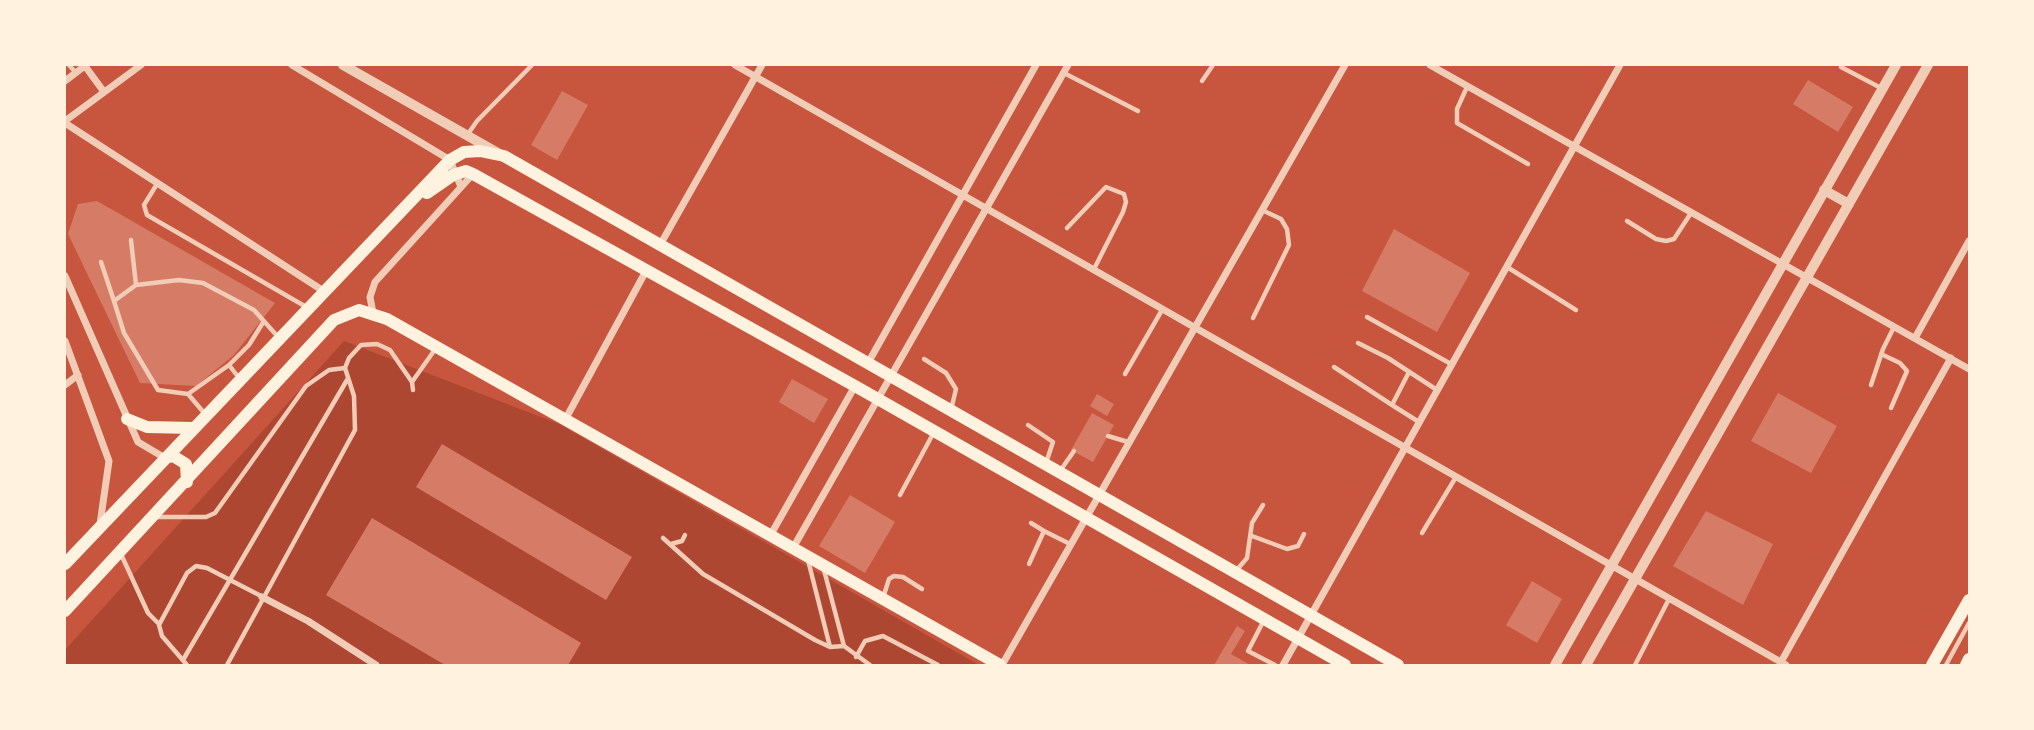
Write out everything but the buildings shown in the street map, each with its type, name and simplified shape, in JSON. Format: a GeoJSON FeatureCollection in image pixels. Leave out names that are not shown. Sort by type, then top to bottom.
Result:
{"type":"FeatureCollection","features":[{"type":"Feature","properties":{"kind":"main road"},"geometry":{"type":"LineString","coordinates":[[65,564],[192,428],[409,207],[450,160],[472,151],[504,156],[1398,665]]}},
{"type":"Feature","properties":{"kind":"main road"},"geometry":{"type":"LineString","coordinates":[[409,207],[473,174],[855,386],[1345,665]]}},
{"type":"Feature","properties":{"kind":"main road"},"geometry":{"type":"LineString","coordinates":[[65,611],[334,320],[354,311],[373,313],[437,347],[1001,665]]}},
{"type":"Feature","properties":{"kind":"main road"},"geometry":{"type":"LineString","coordinates":[[127,419],[147,427],[192,428]]}},
{"type":"Feature","properties":{"kind":"main road"},"geometry":{"type":"LineString","coordinates":[[165,458],[173,456],[186,464],[187,482]]}},
{"type":"Feature","properties":{"kind":"main road"},"geometry":{"type":"LineString","coordinates":[[1932,665],[1969,600]]}},
{"type":"Feature","properties":{"kind":"main road"},"geometry":{"type":"LineString","coordinates":[[1966,665],[1969,659]]}},
{"type":"Feature","properties":{"kind":"street"},"geometry":{"type":"LineString","coordinates":[[65,81],[86,65],[104,92]]}},
{"type":"Feature","properties":{"kind":"street"},"geometry":{"type":"LineString","coordinates":[[141,65],[65,122],[326,293]]}},
{"type":"Feature","properties":{"kind":"street"},"geometry":{"type":"LineString","coordinates":[[292,65],[450,160],[459,180],[374,282],[370,297],[373,313]]}},
{"type":"Feature","properties":{"kind":"street"},"geometry":{"type":"LineString","coordinates":[[343,65],[504,156]]}},
{"type":"Feature","properties":{"kind":"street"},"geometry":{"type":"LineString","coordinates":[[735,65],[1784,664],[1951,358]]}},
{"type":"Feature","properties":{"kind":"street"},"geometry":{"type":"LineString","coordinates":[[660,245],[762,65]]}},
{"type":"Feature","properties":{"kind":"street"},"geometry":{"type":"LineString","coordinates":[[868,363],[1036,65]]}},
{"type":"Feature","properties":{"kind":"street"},"geometry":{"type":"LineString","coordinates":[[793,548],[1068,65]]}},
{"type":"Feature","properties":{"kind":"street"},"geometry":{"type":"LineString","coordinates":[[1001,665],[1345,65]]}},
{"type":"Feature","properties":{"kind":"street"},"geometry":{"type":"LineString","coordinates":[[1430,65],[1969,369]]}},
{"type":"Feature","properties":{"kind":"street"},"geometry":{"type":"LineString","coordinates":[[1283,665],[1620,65]]}},
{"type":"Feature","properties":{"kind":"street"},"geometry":{"type":"LineString","coordinates":[[1555,665],[1896,65]]}},
{"type":"Feature","properties":{"kind":"street"},"geometry":{"type":"LineString","coordinates":[[1586,665],[1928,65]]}},
{"type":"Feature","properties":{"kind":"street"},"geometry":{"type":"LineString","coordinates":[[1824,190],[1849,204]]}},
{"type":"Feature","properties":{"kind":"street"},"geometry":{"type":"LineString","coordinates":[[1915,338],[1969,241]]}},
{"type":"Feature","properties":{"kind":"street"},"geometry":{"type":"LineString","coordinates":[[565,420],[647,269]]}},
{"type":"Feature","properties":{"kind":"street"},"geometry":{"type":"LineString","coordinates":[[65,276],[138,442],[165,458]]}},
{"type":"Feature","properties":{"kind":"street"},"geometry":{"type":"LineString","coordinates":[[65,341],[109,461],[100,526]]}},
{"type":"Feature","properties":{"kind":"street"},"geometry":{"type":"LineString","coordinates":[[65,385],[78,375]]}},
{"type":"Feature","properties":{"kind":"street"},"geometry":{"type":"LineString","coordinates":[[770,536],[855,386]]}},
{"type":"Feature","properties":{"kind":"street"},"geometry":{"type":"LineString","coordinates":[[262,597],[308,621],[376,665]]}},
{"type":"Feature","properties":{"kind":"lane"},"geometry":{"type":"LineString","coordinates":[[69,65],[76,73]]}},
{"type":"Feature","properties":{"kind":"lane"},"geometry":{"type":"LineString","coordinates":[[468,135],[477,121],[532,65]]}},
{"type":"Feature","properties":{"kind":"lane"},"geometry":{"type":"LineString","coordinates":[[1202,81],[1213,65]]}},
{"type":"Feature","properties":{"kind":"lane"},"geometry":{"type":"LineString","coordinates":[[1841,66],[1882,89]]}},
{"type":"Feature","properties":{"kind":"lane"},"geometry":{"type":"LineString","coordinates":[[1063,73],[1138,111]]}},
{"type":"Feature","properties":{"kind":"lane"},"geometry":{"type":"LineString","coordinates":[[1467,86],[1457,109],[1457,123],[1528,164]]}},
{"type":"Feature","properties":{"kind":"lane"},"geometry":{"type":"LineString","coordinates":[[158,183],[144,205],[147,215],[309,309]]}},
{"type":"Feature","properties":{"kind":"lane"},"geometry":{"type":"LineString","coordinates":[[1067,228],[1106,187],[1124,194],[1126,202],[1123,212],[1093,270]]}},
{"type":"Feature","properties":{"kind":"lane"},"geometry":{"type":"LineString","coordinates":[[1253,317],[1289,245],[1287,229],[1281,219],[1262,210]]}},
{"type":"Feature","properties":{"kind":"lane"},"geometry":{"type":"LineString","coordinates":[[1627,221],[1656,239],[1666,241],[1674,239],[1691,212]]}},
{"type":"Feature","properties":{"kind":"lane"},"geometry":{"type":"LineString","coordinates":[[131,240],[136,285]]}},
{"type":"Feature","properties":{"kind":"lane"},"geometry":{"type":"LineString","coordinates":[[101,262],[124,333],[158,390],[188,394],[206,415]]}},
{"type":"Feature","properties":{"kind":"lane"},"geometry":{"type":"LineString","coordinates":[[1507,266],[1576,310]]}},
{"type":"Feature","properties":{"kind":"lane"},"geometry":{"type":"LineString","coordinates":[[114,301],[136,285],[179,280],[203,283],[244,303],[280,339]]}},
{"type":"Feature","properties":{"kind":"lane"},"geometry":{"type":"LineString","coordinates":[[1125,374],[1162,309]]}},
{"type":"Feature","properties":{"kind":"lane"},"geometry":{"type":"LineString","coordinates":[[1367,317],[1451,365]]}},
{"type":"Feature","properties":{"kind":"lane"},"geometry":{"type":"LineString","coordinates":[[188,394],[229,365],[249,345],[264,321]]}},
{"type":"Feature","properties":{"kind":"lane"},"geometry":{"type":"LineString","coordinates":[[1871,385],[1881,354],[1894,327]]}},
{"type":"Feature","properties":{"kind":"lane"},"geometry":{"type":"LineString","coordinates":[[1358,343],[1388,358],[1408,374],[1437,390]]}},
{"type":"Feature","properties":{"kind":"lane"},"geometry":{"type":"LineString","coordinates":[[227,665],[355,430],[354,396],[345,368],[349,358],[361,345],[377,344],[390,351],[412,383],[413,390]]}},
{"type":"Feature","properties":{"kind":"lane"},"geometry":{"type":"LineString","coordinates":[[412,383],[437,347]]}},
{"type":"Feature","properties":{"kind":"lane"},"geometry":{"type":"LineString","coordinates":[[1881,354],[1900,363],[1907,372],[1891,408]]}},
{"type":"Feature","properties":{"kind":"lane"},"geometry":{"type":"LineString","coordinates":[[924,359],[946,373],[956,389],[951,411]]}},
{"type":"Feature","properties":{"kind":"lane"},"geometry":{"type":"LineString","coordinates":[[229,365],[240,379]]}},
{"type":"Feature","properties":{"kind":"lane"},"geometry":{"type":"LineString","coordinates":[[1334,367],[1419,422]]}},
{"type":"Feature","properties":{"kind":"lane"},"geometry":{"type":"LineString","coordinates":[[153,517],[206,517],[215,513],[306,386],[329,370],[345,368]]}},
{"type":"Feature","properties":{"kind":"lane"},"geometry":{"type":"LineString","coordinates":[[1392,405],[1408,374]]}},
{"type":"Feature","properties":{"kind":"lane"},"geometry":{"type":"LineString","coordinates":[[183,660],[347,379]]}},
{"type":"Feature","properties":{"kind":"lane"},"geometry":{"type":"LineString","coordinates":[[1028,425],[1053,442],[1045,463]]}},
{"type":"Feature","properties":{"kind":"lane"},"geometry":{"type":"LineString","coordinates":[[900,495],[934,431]]}},
{"type":"Feature","properties":{"kind":"lane"},"geometry":{"type":"LineString","coordinates":[[1108,436],[1128,442]]}},
{"type":"Feature","properties":{"kind":"lane"},"geometry":{"type":"LineString","coordinates":[[1059,472],[1074,451]]}},
{"type":"Feature","properties":{"kind":"lane"},"geometry":{"type":"LineString","coordinates":[[1422,533],[1456,477]]}},
{"type":"Feature","properties":{"kind":"lane"},"geometry":{"type":"LineString","coordinates":[[1234,572],[1247,558],[1252,523],[1262,505]]}},
{"type":"Feature","properties":{"kind":"lane"},"geometry":{"type":"LineString","coordinates":[[1031,523],[1070,544]]}},
{"type":"Feature","properties":{"kind":"lane"},"geometry":{"type":"LineString","coordinates":[[1029,564],[1044,531]]}},
{"type":"Feature","properties":{"kind":"lane"},"geometry":{"type":"LineString","coordinates":[[1252,536],[1287,549],[1298,546],[1304,534]]}},
{"type":"Feature","properties":{"kind":"lane"},"geometry":{"type":"LineString","coordinates":[[670,544],[682,541],[685,535]]}},
{"type":"Feature","properties":{"kind":"lane"},"geometry":{"type":"LineString","coordinates":[[663,538],[703,574],[830,647],[844,646]]}},
{"type":"Feature","properties":{"kind":"lane"},"geometry":{"type":"LineString","coordinates":[[120,552],[148,613],[159,625],[162,636],[187,665]]}},
{"type":"Feature","properties":{"kind":"lane"},"geometry":{"type":"LineString","coordinates":[[807,556],[830,647]]}},
{"type":"Feature","properties":{"kind":"lane"},"geometry":{"type":"LineString","coordinates":[[822,565],[844,646],[870,665]]}},
{"type":"Feature","properties":{"kind":"lane"},"geometry":{"type":"LineString","coordinates":[[159,625],[177,586],[196,566],[229,578],[262,597]]}},
{"type":"Feature","properties":{"kind":"lane"},"geometry":{"type":"LineString","coordinates":[[883,599],[889,579],[894,576],[903,577],[922,589]]}},
{"type":"Feature","properties":{"kind":"lane"},"geometry":{"type":"LineString","coordinates":[[1636,665],[1670,598]]}},
{"type":"Feature","properties":{"kind":"lane"},"geometry":{"type":"LineString","coordinates":[[1265,620],[1248,651],[1275,665]]}},
{"type":"Feature","properties":{"kind":"lane"},"geometry":{"type":"LineString","coordinates":[[1946,665],[1969,623]]}},
{"type":"Feature","properties":{"kind":"lane"},"geometry":{"type":"LineString","coordinates":[[856,657],[865,641],[883,636],[938,665]]}},
{"type":"Feature","properties":{"kind":"shaded area"},"geometry":{"type":"Polygon","coordinates":[[[344,341],[559,424],[979,665],[65,665],[65,650],[344,341]]]}}]}
